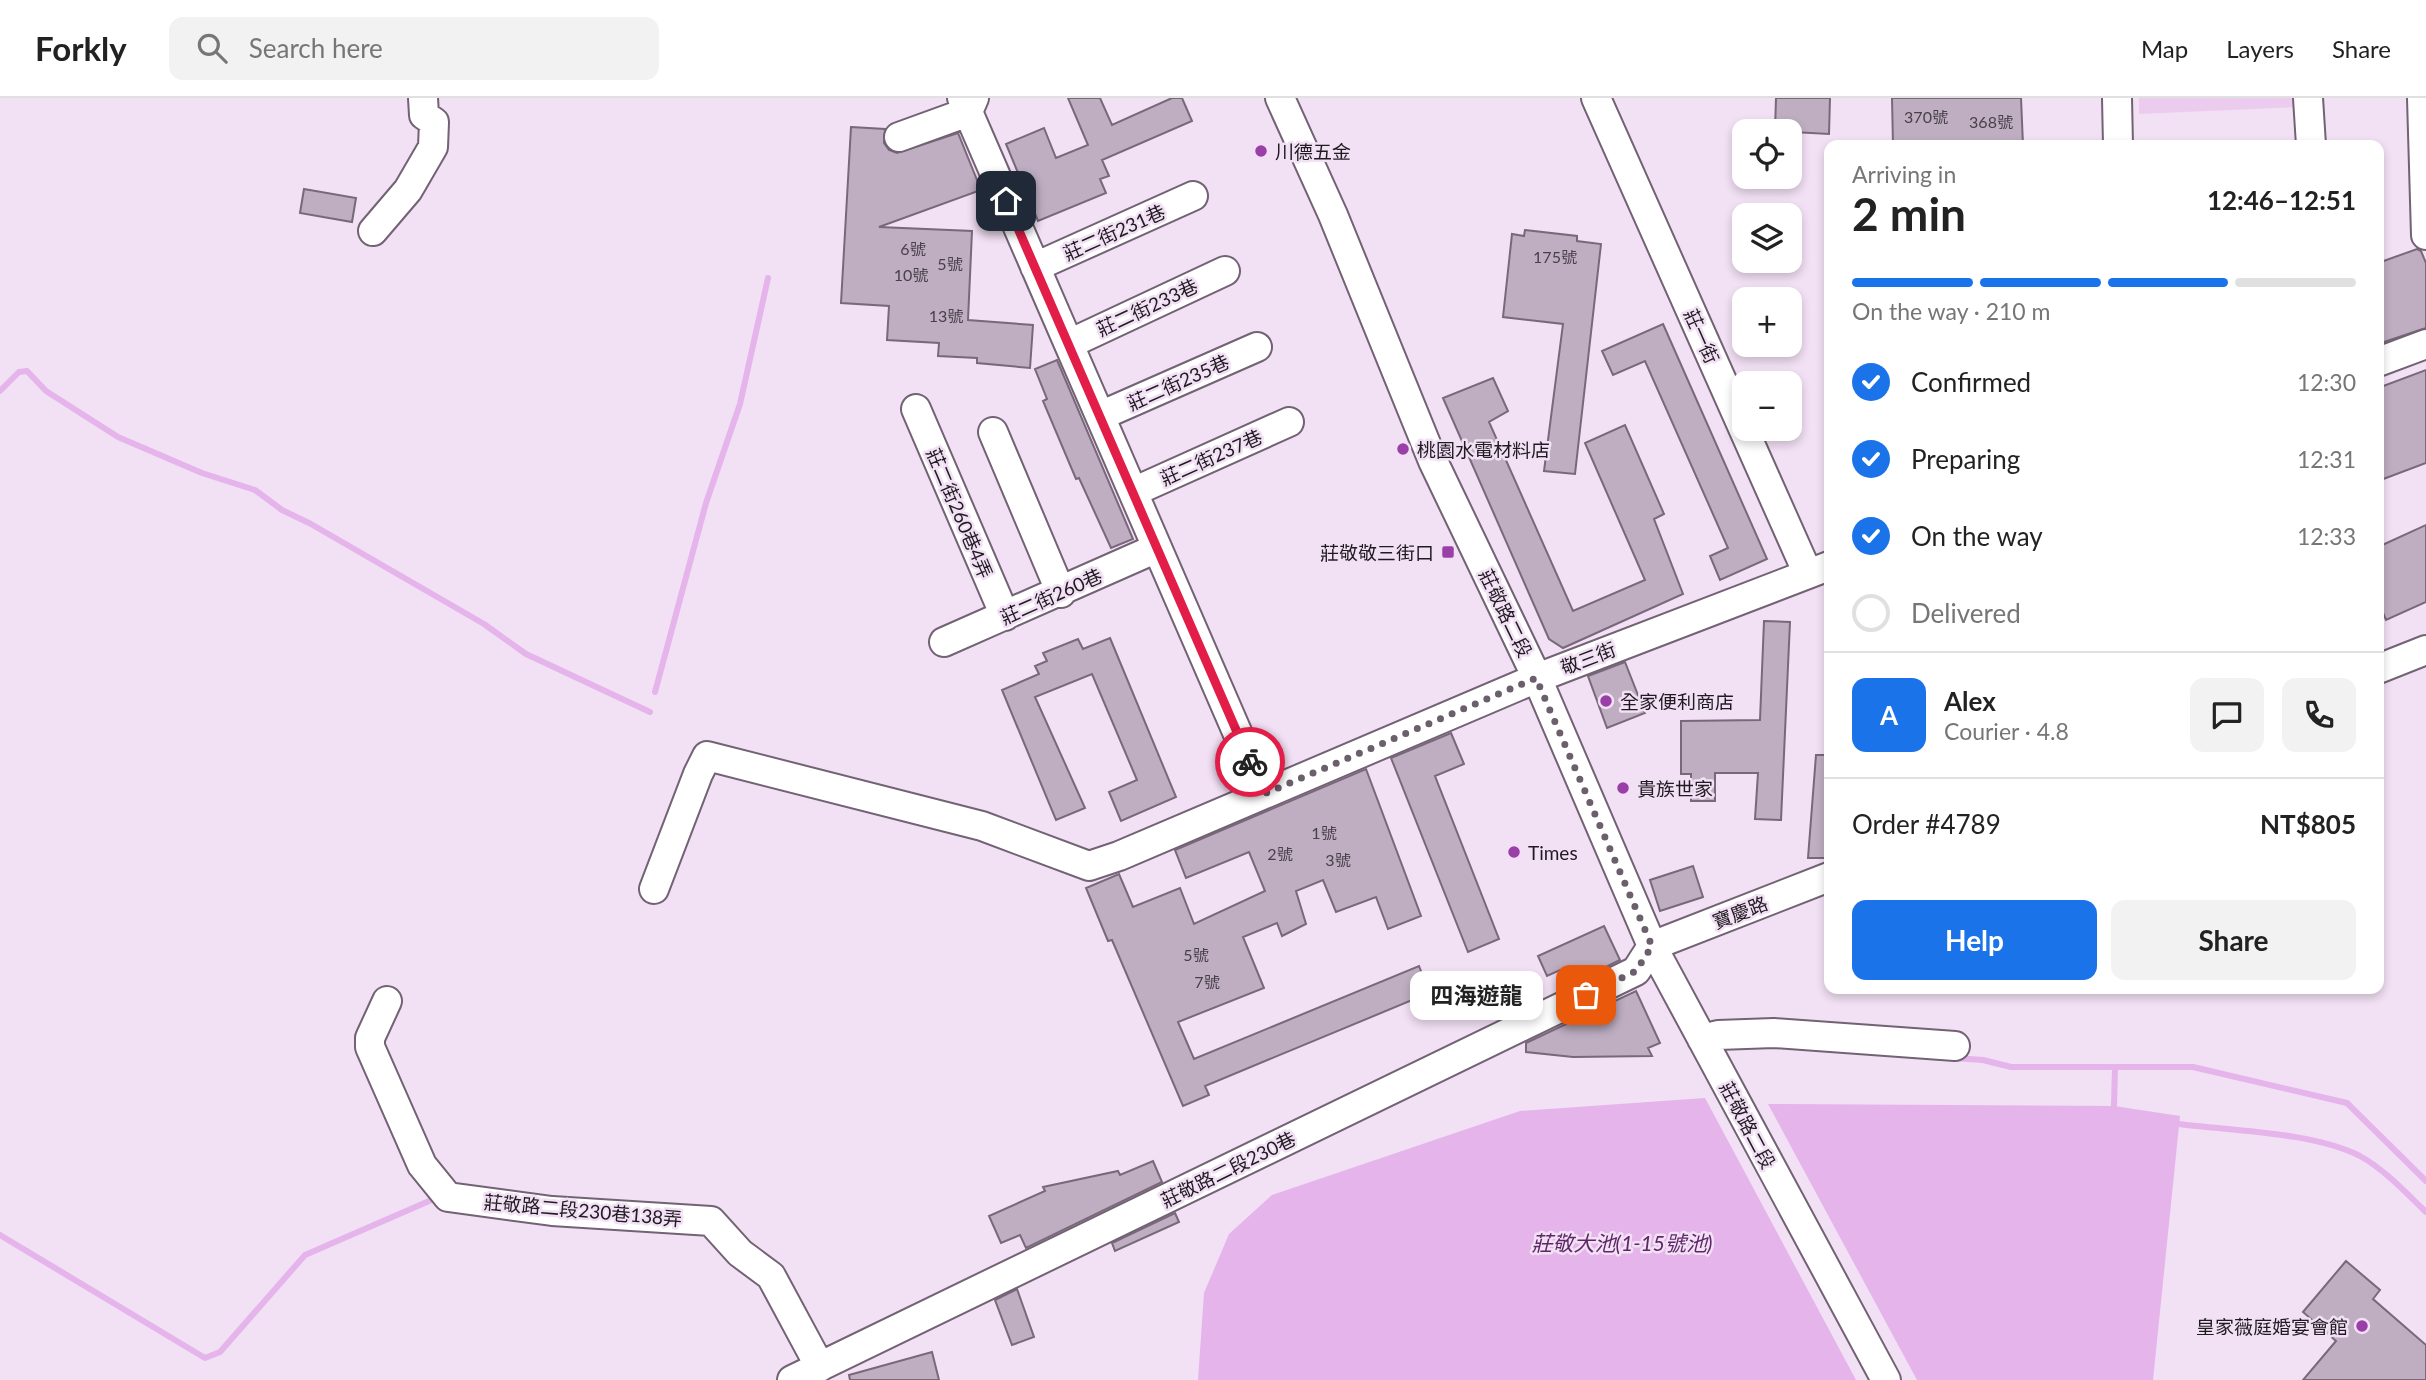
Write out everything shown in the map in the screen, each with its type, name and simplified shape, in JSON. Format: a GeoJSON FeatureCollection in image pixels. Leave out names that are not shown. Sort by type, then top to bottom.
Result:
{"type":"FeatureCollection","features":[{"type":"Feature","properties":{"kind":"street"},"geometry":{"type":"LineString","coordinates":[[373,231],[408,190],[433,147],[434,122],[424,115],[423,98]]}},
{"type":"Feature","properties":{"kind":"street","name":"莊敬路二段"},"geometry":{"type":"LineString","coordinates":[[1280,98],[1333,215],[1433,461],[1536,678],[1652,946],[1886,1380]]}},
{"type":"Feature","properties":{"kind":"street"},"geometry":{"type":"LineString","coordinates":[[2117,98],[2118,140]]}},
{"type":"Feature","properties":{"kind":"street"},"geometry":{"type":"LineString","coordinates":[[2308,98],[2311,140]]}},
{"type":"Feature","properties":{"kind":"street"},"geometry":{"type":"LineString","coordinates":[[2422,98],[2426,234]]}},
{"type":"Feature","properties":{"kind":"street","name":"莊一街"},"geometry":{"type":"LineString","coordinates":[[1600,100],[1818,570]]}},
{"type":"Feature","properties":{"kind":"street"},"geometry":{"type":"LineString","coordinates":[[899,137],[968,103],[1035,267],[1264,794]]}},
{"type":"Feature","properties":{"kind":"street","name":"莊二街231巷"},"geometry":{"type":"LineString","coordinates":[[1035,267],[1193,196]]}},
{"type":"Feature","properties":{"kind":"street","name":"莊二街233巷"},"geometry":{"type":"LineString","coordinates":[[1069,344],[1225,271]]}},
{"type":"Feature","properties":{"kind":"street"},"geometry":{"type":"LineString","coordinates":[[2384,360],[2426,344]]}},
{"type":"Feature","properties":{"kind":"street","name":"莊二街235巷"},"geometry":{"type":"LineString","coordinates":[[1100,416],[1257,347]]}},
{"type":"Feature","properties":{"kind":"street","name":"莊二街260巷4弄"},"geometry":{"type":"LineString","coordinates":[[916,410],[1004,616]]}},
{"type":"Feature","properties":{"kind":"street","name":"莊二街237巷"},"geometry":{"type":"LineString","coordinates":[[1133,492],[1289,422]]}},
{"type":"Feature","properties":{"kind":"street"},"geometry":{"type":"LineString","coordinates":[[993,432],[1061,593]]}},
{"type":"Feature","properties":{"kind":"street","name":"莊二街260巷"},"geometry":{"type":"LineString","coordinates":[[944,642],[1061,593],[1157,548]]}},
{"type":"Feature","properties":{"kind":"street","name":"敬三街"},"geometry":{"type":"LineString","coordinates":[[654,890],[707,756],[982,826],[1089,866],[1119,856],[1536,678],[1818,570]]}},
{"type":"Feature","properties":{"kind":"street"},"geometry":{"type":"LineString","coordinates":[[2384,667],[2426,650]]}},
{"type":"Feature","properties":{"kind":"street","name":"寶慶路"},"geometry":{"type":"LineString","coordinates":[[1652,946],[1824,879]]}},
{"type":"Feature","properties":{"kind":"street","name":"莊敬路二段230巷"},"geometry":{"type":"LineString","coordinates":[[804,1376],[1636,971],[1652,946]]}},
{"type":"Feature","properties":{"kind":"street","name":"莊敬路二段230巷138弄"},"geometry":{"type":"LineString","coordinates":[[387,1001],[370,1038],[370,1047],[422,1165],[448,1196],[552,1211],[711,1221],[740,1253],[771,1276],[804,1376]]}},
{"type":"Feature","properties":{"kind":"street"},"geometry":{"type":"LineString","coordinates":[[1702,1039],[1718,1035],[1774,1033],[1955,1046]]}},
{"type":"Feature","properties":{"kind":"shaded area"},"geometry":{"type":"Polygon","coordinates":[[[2139,98],[2300,98],[2300,107],[2139,114],[2139,98]]]}},
{"type":"Feature","properties":{"kind":"water","name":"莊敬大池(1-15號池)"},"geometry":{"type":"Polygon","coordinates":[[[1705,1098],[1856,1380],[1198,1380],[1204,1293],[1229,1234],[1272,1195],[1520,1111],[1705,1098]]]}},
{"type":"Feature","properties":{"kind":"water"},"geometry":{"type":"Polygon","coordinates":[[[1768,1104],[2114,1106],[2180,1116],[2153,1380],[1917,1380],[1768,1104]]]}},
{"type":"Feature","properties":{"kind":"building"},"geometry":{"type":"Polygon","coordinates":[[[1068,98],[1100,98],[1112,125],[1172,98],[1182,98],[1192,121],[1102,160],[1109,176],[1100,179],[1106,193],[1038,221],[1006,144],[1044,128],[1056,158],[1088,145],[1068,98]]]}},
{"type":"Feature","properties":{"kind":"building"},"geometry":{"type":"Polygon","coordinates":[[[1776,98],[1830,98],[1829,134],[1802,132],[1802,119],[1775,119],[1776,98]]]}},
{"type":"Feature","properties":{"kind":"building"},"geometry":{"type":"Polygon","coordinates":[[[1892,98],[2021,98],[2023,140],[1893,140],[1892,98]]]}},
{"type":"Feature","properties":{"kind":"building"},"geometry":{"type":"Polygon","coordinates":[[[851,127],[885,129],[884,143],[889,150],[897,153],[958,133],[981,190],[879,227],[972,231],[968,320],[1033,325],[1030,368],[977,363],[977,358],[938,356],[939,343],[887,340],[889,306],[841,303],[851,127]]]}},
{"type":"Feature","properties":{"kind":"building"},"geometry":{"type":"Polygon","coordinates":[[[304,189],[356,198],[352,222],[300,213],[304,189]]]}},
{"type":"Feature","properties":{"kind":"building"},"geometry":{"type":"Polygon","coordinates":[[[1525,230],[1577,236],[1577,241],[1601,244],[1575,474],[1544,471],[1563,324],[1503,317],[1512,234],[1524,236],[1525,230]]]}},
{"type":"Feature","properties":{"kind":"building"},"geometry":{"type":"Polygon","coordinates":[[[2417,249],[2421,251],[2426,263],[2426,328],[2384,342],[2384,261],[2417,249]]]}},
{"type":"Feature","properties":{"kind":"building"},"geometry":{"type":"Polygon","coordinates":[[[1663,324],[1767,559],[1720,580],[1710,556],[1728,548],[1645,361],[1613,375],[1602,351],[1663,324]]]}},
{"type":"Feature","properties":{"kind":"building"},"geometry":{"type":"Polygon","coordinates":[[[1057,360],[1133,539],[1111,548],[1079,478],[1076,479],[1043,401],[1047,399],[1035,369],[1057,360]]]}},
{"type":"Feature","properties":{"kind":"building"},"geometry":{"type":"Polygon","coordinates":[[[2426,370],[2426,463],[2384,479],[2384,386],[2426,370]]]}},
{"type":"Feature","properties":{"kind":"building"},"geometry":{"type":"Polygon","coordinates":[[[1493,378],[1508,411],[1489,422],[1573,611],[1645,580],[1585,443],[1625,425],[1664,514],[1654,519],[1683,594],[1563,648],[1549,639],[1443,398],[1493,378]]]}},
{"type":"Feature","properties":{"kind":"building"},"geometry":{"type":"Polygon","coordinates":[[[2426,525],[2426,602],[2386,620],[2384,615],[2384,544],[2426,525]]]}},
{"type":"Feature","properties":{"kind":"building"},"geometry":{"type":"Polygon","coordinates":[[[1764,621],[1790,622],[1781,820],[1755,819],[1758,773],[1715,773],[1715,801],[1691,801],[1691,774],[1681,774],[1681,721],[1760,720],[1764,621]]]}},
{"type":"Feature","properties":{"kind":"building"},"geometry":{"type":"Polygon","coordinates":[[[1110,638],[1176,797],[1121,821],[1109,792],[1137,780],[1092,674],[1035,697],[1085,808],[1056,820],[1002,690],[1039,674],[1035,666],[1047,661],[1043,653],[1078,639],[1083,649],[1110,638]]]}},
{"type":"Feature","properties":{"kind":"building"},"geometry":{"type":"Polygon","coordinates":[[[1625,662],[1645,713],[1607,728],[1588,676],[1625,662]]]}},
{"type":"Feature","properties":{"kind":"building"},"geometry":{"type":"Polygon","coordinates":[[[1451,733],[1464,764],[1435,776],[1499,939],[1468,952],[1391,758],[1451,733]]]}},
{"type":"Feature","properties":{"kind":"building"},"geometry":{"type":"Polygon","coordinates":[[[1816,755],[1824,755],[1824,858],[1808,858],[1816,755]]]}},
{"type":"Feature","properties":{"kind":"building"},"geometry":{"type":"Polygon","coordinates":[[[1366,769],[1421,916],[1388,929],[1376,897],[1336,912],[1323,880],[1296,891],[1306,924],[1282,936],[1277,923],[1243,937],[1264,988],[1178,1022],[1194,1059],[1419,966],[1424,979],[1441,973],[1446,986],[1205,1086],[1209,1095],[1183,1106],[1112,940],[1108,941],[1086,888],[1119,874],[1133,907],[1180,888],[1194,924],[1265,891],[1249,852],[1186,878],[1175,850],[1366,769]]]}},
{"type":"Feature","properties":{"kind":"building"},"geometry":{"type":"Polygon","coordinates":[[[1693,866],[1703,897],[1660,911],[1650,880],[1693,866]]]}},
{"type":"Feature","properties":{"kind":"building"},"geometry":{"type":"Polygon","coordinates":[[[1604,926],[1620,960],[1567,986],[1560,970],[1547,976],[1538,956],[1604,926]]]}},
{"type":"Feature","properties":{"kind":"building"},"geometry":{"type":"Polygon","coordinates":[[[1636,991],[1660,1043],[1648,1048],[1652,1056],[1573,1057],[1526,1052],[1526,1043],[1636,991]]]}},
{"type":"Feature","properties":{"kind":"building"},"geometry":{"type":"Polygon","coordinates":[[[1153,1161],[1162,1182],[1026,1248],[1020,1235],[1001,1243],[989,1216],[1045,1191],[1043,1187],[1118,1171],[1120,1175],[1153,1161]]]}},
{"type":"Feature","properties":{"kind":"building"},"geometry":{"type":"Polygon","coordinates":[[[1175,1213],[1179,1222],[1115,1251],[1112,1243],[1175,1213]]]}},
{"type":"Feature","properties":{"kind":"building","name":"皇家薇庭婚宴會館"},"geometry":{"type":"Polygon","coordinates":[[[2346,1261],[2380,1290],[2373,1299],[2426,1345],[2426,1380],[2303,1380],[2336,1341],[2303,1312],[2346,1261]]]}},
{"type":"Feature","properties":{"kind":"building"},"geometry":{"type":"Polygon","coordinates":[[[1017,1289],[1034,1337],[1012,1345],[995,1300],[1017,1289]]]}},
{"type":"Feature","properties":{"kind":"building"},"geometry":{"type":"Polygon","coordinates":[[[932,1352],[939,1380],[850,1380],[849,1375],[932,1352]]]}},
{"type":"Feature","properties":{"kind":"waterway"},"geometry":{"type":"LineString","coordinates":[[655,692],[706,503],[740,404],[768,278]]}},
{"type":"Feature","properties":{"kind":"waterway"},"geometry":{"type":"LineString","coordinates":[[0,391],[19,372],[27,371],[46,391],[118,437],[202,473],[255,490],[282,510],[484,624],[526,654],[650,712]]}},
{"type":"Feature","properties":{"kind":"waterway"},"geometry":{"type":"LineString","coordinates":[[1954,1058],[1983,1060],[2011,1067],[2193,1067],[2347,1103],[2426,1181]]}},
{"type":"Feature","properties":{"kind":"waterway"},"geometry":{"type":"LineString","coordinates":[[2114,1106],[2115,1067]]}},
{"type":"Feature","properties":{"kind":"waterway"},"geometry":{"type":"LineString","coordinates":[[2179,1124],[2296,1137],[2341,1148],[2378,1168],[2426,1212]]}},
{"type":"Feature","properties":{"kind":"waterway"},"geometry":{"type":"LineString","coordinates":[[0,1235],[205,1358],[220,1352],[305,1255],[436,1198]]}},
{"type":"Feature","properties":{"kind":"way so far"},"geometry":{"type":"LineString","coordinates":[[1250,762],[1264,794],[1536,678],[1652,946],[1636,971],[1586,995]]}},
{"type":"Feature","properties":{"kind":"place","name":"川德五金"},"geometry":{"type":"Point","coordinates":[1261,151]}},
{"type":"Feature","properties":{"kind":"place","name":"桃園水電材料店"},"geometry":{"type":"Point","coordinates":[1403,449]}},
{"type":"Feature","properties":{"kind":"place","name":"莊敬敬三街口"},"geometry":{"type":"Point","coordinates":[1448,552]}},
{"type":"Feature","properties":{"kind":"place","name":"全家便利商店"},"geometry":{"type":"Point","coordinates":[1606,701]}},
{"type":"Feature","properties":{"kind":"place","name":"貴族世家"},"geometry":{"type":"Point","coordinates":[1623,788]}},
{"type":"Feature","properties":{"kind":"place","name":"Times"},"geometry":{"type":"Point","coordinates":[1514,852]}},
{"type":"Feature","properties":{"kind":"place","name":"四海遊龍"},"geometry":{"type":"Point","coordinates":[1586,995]}},
{"type":"Feature","properties":{"kind":"place","name":"皇家薇庭婚宴會館"},"geometry":{"type":"Point","coordinates":[2362,1326]}},
{"type":"Feature","properties":{"kind":"route"},"geometry":{"type":"LineString","coordinates":[[1006,201],[1250,762]]}}]}
